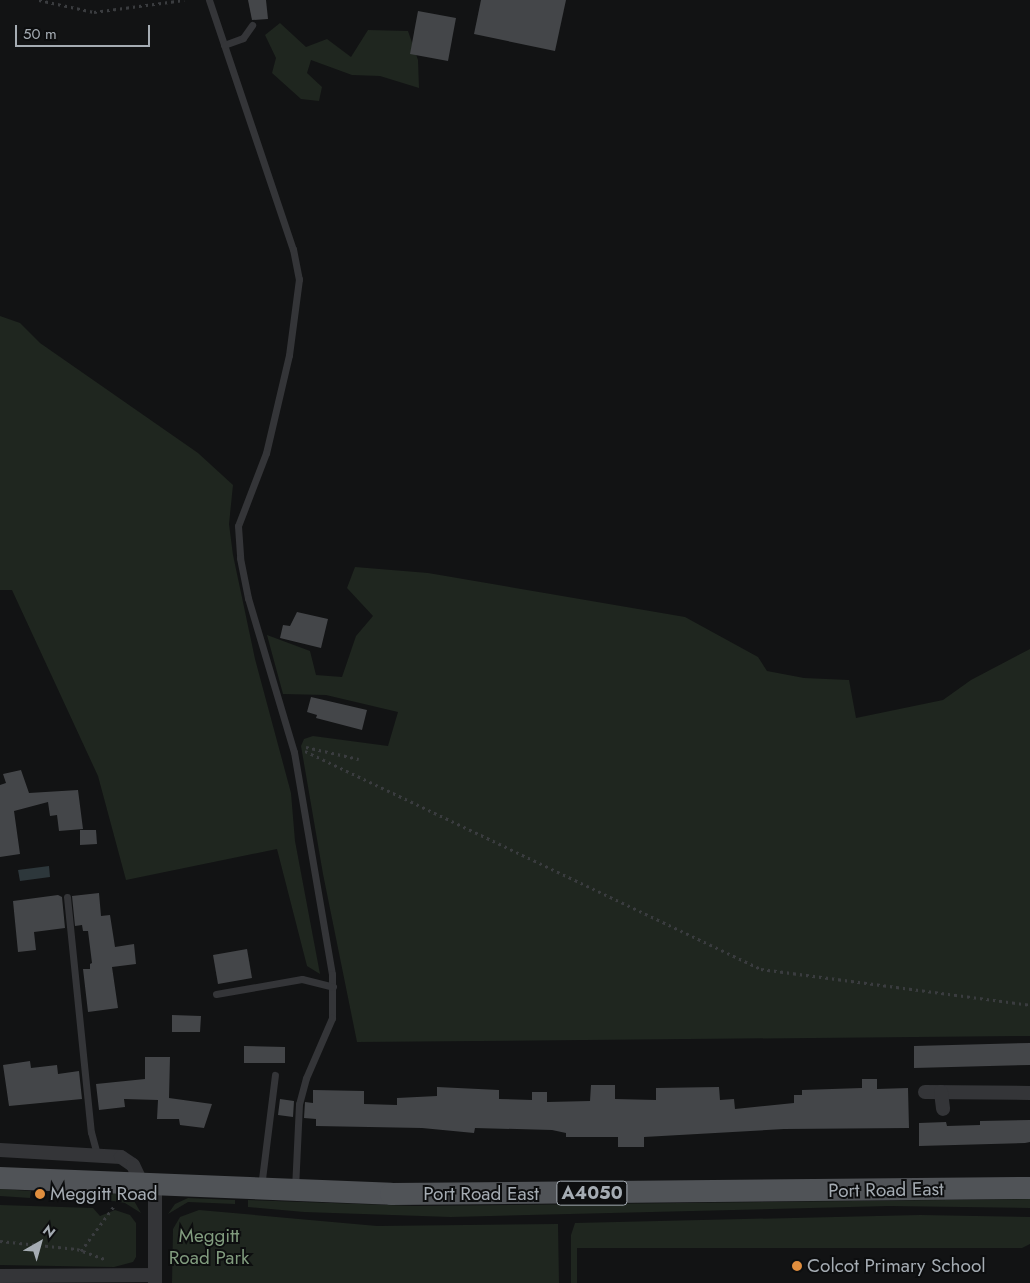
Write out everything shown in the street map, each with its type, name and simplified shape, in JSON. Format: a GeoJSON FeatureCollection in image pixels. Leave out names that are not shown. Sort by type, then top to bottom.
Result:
{"type":"FeatureCollection","features":[{"type":"Feature","properties":{"kind":"main road","name":"Port Road East"},"geometry":{"type":"LineString","coordinates":[[0,1178],[262,1190],[473,1194],[1030,1188]]}},
{"type":"Feature","properties":{"kind":"street"},"geometry":{"type":"LineString","coordinates":[[925,1092],[1030,1093]]}},
{"type":"Feature","properties":{"kind":"street"},"geometry":{"type":"LineString","coordinates":[[942,1092],[943,1109]]}},
{"type":"Feature","properties":{"kind":"street"},"geometry":{"type":"LineString","coordinates":[[0,1150],[97,1154],[124,1158],[133,1165],[148,1185],[155,1279],[0,1276]]}},
{"type":"Feature","properties":{"kind":"lane"},"geometry":{"type":"LineString","coordinates":[[209,0],[294,249],[299,279],[289,355],[266,453],[238,526],[240,558],[248,598],[293,749],[334,987],[332,1018],[306,1078],[299,1104],[295,1191]]}},
{"type":"Feature","properties":{"kind":"lane"},"geometry":{"type":"LineString","coordinates":[[224,45],[243,38],[252,25]]}},
{"type":"Feature","properties":{"kind":"lane"},"geometry":{"type":"LineString","coordinates":[[67,897],[91,1132],[97,1154]]}},
{"type":"Feature","properties":{"kind":"lane"},"geometry":{"type":"LineString","coordinates":[[216,994],[302,979],[334,987]]}},
{"type":"Feature","properties":{"kind":"lane"},"geometry":{"type":"LineString","coordinates":[[262,1190],[262,1159],[275,1075]]}},
{"type":"Feature","properties":{"kind":"path"},"geometry":{"type":"LineString","coordinates":[[39,0],[94,12],[184,0]]}},
{"type":"Feature","properties":{"kind":"path"},"geometry":{"type":"LineString","coordinates":[[293,749],[359,760]]}},
{"type":"Feature","properties":{"kind":"path"},"geometry":{"type":"LineString","coordinates":[[293,749],[303,750],[761,969],[1030,1005]]}},
{"type":"Feature","properties":{"kind":"path"},"geometry":{"type":"LineString","coordinates":[[81,1251],[114,1206]]}},
{"type":"Feature","properties":{"kind":"path"},"geometry":{"type":"LineString","coordinates":[[0,1241],[81,1251],[108,1260]]}},
{"type":"Feature","properties":{"kind":"green space"},"geometry":{"type":"Polygon","coordinates":[[[280,23],[306,47],[327,39],[351,57],[368,30],[408,31],[418,60],[419,88],[380,76],[352,75],[311,60],[307,73],[322,87],[319,101],[301,99],[272,73],[276,58],[265,35],[280,23]]]}},
{"type":"Feature","properties":{"kind":"green space"},"geometry":{"type":"Polygon","coordinates":[[[0,316],[20,323],[40,343],[198,453],[233,485],[229,524],[233,555],[255,659],[291,793],[295,841],[320,974],[307,966],[277,849],[126,880],[98,776],[12,590],[0,590],[0,316]]]}},
{"type":"Feature","properties":{"kind":"green space"},"geometry":{"type":"Polygon","coordinates":[[[355,567],[428,573],[685,617],[758,657],[767,671],[804,678],[849,680],[856,718],[943,700],[971,680],[1030,649],[1030,1036],[357,1042],[323,874],[301,746],[304,739],[313,736],[388,746],[398,712],[326,695],[283,694],[267,635],[310,651],[316,675],[342,677],[356,636],[373,616],[347,588],[355,567]]]}},
{"type":"Feature","properties":{"kind":"green space"},"geometry":{"type":"Polygon","coordinates":[[[0,1189],[31,1191],[30,1198],[0,1196],[0,1189]]]}},
{"type":"Feature","properties":{"kind":"green space"},"geometry":{"type":"Polygon","coordinates":[[[52,1191],[123,1194],[133,1199],[141,1213],[125,1203],[114,1201],[52,1198],[52,1191]]]}},
{"type":"Feature","properties":{"kind":"green space"},"geometry":{"type":"Polygon","coordinates":[[[188,1198],[235,1200],[235,1204],[188,1202],[168,1214],[175,1204],[188,1198]]]}},
{"type":"Feature","properties":{"kind":"green space"},"geometry":{"type":"Polygon","coordinates":[[[1030,1199],[1030,1208],[889,1206],[451,1217],[304,1212],[248,1207],[248,1200],[415,1206],[1030,1199]]]}},
{"type":"Feature","properties":{"kind":"green space"},"geometry":{"type":"Polygon","coordinates":[[[0,1205],[93,1208],[100,1216],[115,1210],[130,1215],[136,1223],[136,1257],[133,1262],[114,1267],[0,1265],[0,1205]]]}},
{"type":"Feature","properties":{"kind":"green space","name":"Meggitt Road Park"},"geometry":{"type":"Polygon","coordinates":[[[199,1210],[377,1226],[558,1224],[559,1283],[172,1283],[173,1229],[180,1217],[199,1210]]]}},
{"type":"Feature","properties":{"kind":"green space"},"geometry":{"type":"Polygon","coordinates":[[[920,1215],[1030,1217],[1030,1244],[1022,1248],[577,1248],[577,1283],[571,1283],[571,1235],[575,1223],[920,1215]]]}},
{"type":"Feature","properties":{"kind":"shaded area"},"geometry":{"type":"Polygon","coordinates":[[[49,866],[50,877],[20,881],[18,870],[49,866]]]}},
{"type":"Feature","properties":{"kind":"building"},"geometry":{"type":"Polygon","coordinates":[[[248,0],[266,0],[268,19],[252,20],[248,0]]]}},
{"type":"Feature","properties":{"kind":"building"},"geometry":{"type":"Polygon","coordinates":[[[481,0],[566,0],[555,51],[474,34],[481,0]]]}},
{"type":"Feature","properties":{"kind":"building"},"geometry":{"type":"Polygon","coordinates":[[[418,11],[456,18],[448,61],[410,54],[418,11]]]}},
{"type":"Feature","properties":{"kind":"building"},"geometry":{"type":"Polygon","coordinates":[[[297,612],[328,619],[321,648],[280,638],[283,625],[290,626],[297,612]]]}},
{"type":"Feature","properties":{"kind":"building"},"geometry":{"type":"Polygon","coordinates":[[[311,697],[367,710],[362,730],[316,718],[317,715],[307,712],[311,697]]]}},
{"type":"Feature","properties":{"kind":"building"},"geometry":{"type":"Polygon","coordinates":[[[21,770],[29,793],[78,790],[83,829],[59,831],[57,815],[50,816],[48,802],[14,811],[20,854],[0,857],[0,785],[6,783],[3,774],[21,770]]]}},
{"type":"Feature","properties":{"kind":"building"},"geometry":{"type":"Polygon","coordinates":[[[80,830],[96,830],[97,844],[80,845],[80,830]]]}},
{"type":"Feature","properties":{"kind":"building"},"geometry":{"type":"Polygon","coordinates":[[[99,893],[101,916],[110,915],[115,947],[134,944],[136,964],[112,967],[118,1008],[88,1012],[83,969],[90,969],[90,964],[92,963],[88,931],[83,931],[82,925],[75,926],[72,896],[99,893]]]}},
{"type":"Feature","properties":{"kind":"building"},"geometry":{"type":"Polygon","coordinates":[[[58,895],[62,897],[65,928],[34,932],[36,950],[18,952],[13,901],[58,895]]]}},
{"type":"Feature","properties":{"kind":"building"},"geometry":{"type":"Polygon","coordinates":[[[247,949],[252,978],[218,984],[213,955],[247,949]]]}},
{"type":"Feature","properties":{"kind":"building"},"geometry":{"type":"Polygon","coordinates":[[[172,1015],[201,1016],[200,1032],[172,1032],[172,1015]]]}},
{"type":"Feature","properties":{"kind":"building"},"geometry":{"type":"Polygon","coordinates":[[[1030,1043],[1030,1065],[914,1068],[914,1046],[1030,1043]]]}},
{"type":"Feature","properties":{"kind":"building"},"geometry":{"type":"Polygon","coordinates":[[[244,1046],[285,1047],[285,1063],[244,1063],[244,1046]]]}},
{"type":"Feature","properties":{"kind":"building"},"geometry":{"type":"Polygon","coordinates":[[[145,1057],[170,1057],[169,1098],[212,1104],[204,1128],[180,1125],[179,1119],[157,1119],[158,1100],[124,1099],[125,1107],[99,1110],[96,1084],[145,1079],[145,1057]]]}},
{"type":"Feature","properties":{"kind":"building"},"geometry":{"type":"Polygon","coordinates":[[[30,1061],[31,1068],[57,1065],[58,1074],[79,1071],[82,1099],[9,1106],[3,1065],[30,1061]]]}},
{"type":"Feature","properties":{"kind":"building"},"geometry":{"type":"Polygon","coordinates":[[[862,1079],[877,1079],[877,1089],[908,1088],[909,1128],[784,1129],[644,1137],[644,1147],[618,1147],[618,1137],[566,1137],[566,1133],[552,1130],[475,1128],[474,1133],[422,1128],[316,1126],[316,1119],[304,1118],[305,1102],[313,1103],[313,1090],[364,1091],[364,1104],[397,1105],[397,1098],[437,1096],[437,1087],[499,1090],[499,1099],[532,1100],[532,1092],[547,1092],[547,1102],[590,1101],[591,1085],[615,1085],[615,1099],[656,1100],[656,1088],[719,1087],[720,1100],[734,1099],[735,1109],[794,1103],[794,1095],[802,1095],[802,1090],[862,1088],[862,1079]]]}},
{"type":"Feature","properties":{"kind":"building"},"geometry":{"type":"Polygon","coordinates":[[[280,1099],[294,1101],[293,1117],[278,1115],[280,1099]]]}},
{"type":"Feature","properties":{"kind":"building"},"geometry":{"type":"Polygon","coordinates":[[[1030,1120],[1030,1142],[919,1146],[919,1123],[946,1122],[947,1126],[980,1125],[980,1121],[1030,1120]]]}},
{"type":"Feature","properties":{"kind":"place","name":"Meggitt Road"},"geometry":{"type":"Point","coordinates":[40,1194]}},
{"type":"Feature","properties":{"kind":"place","name":"Colcot Primary School"},"geometry":{"type":"Point","coordinates":[797,1266]}}]}
